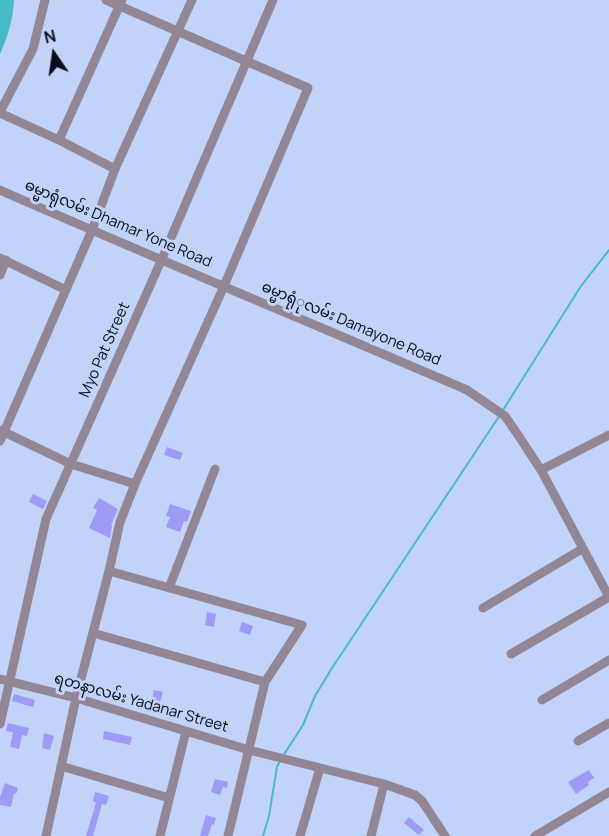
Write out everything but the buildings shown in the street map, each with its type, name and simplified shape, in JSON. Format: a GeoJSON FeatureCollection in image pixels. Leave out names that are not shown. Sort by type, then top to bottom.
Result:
{"type":"FeatureCollection","features":[{"type":"Feature","properties":{"kind":"street"},"geometry":{"type":"LineString","coordinates":[[45,0],[33,49],[0,112],[115,169]]}},
{"type":"Feature","properties":{"kind":"street"},"geometry":{"type":"LineString","coordinates":[[45,836],[76,698],[110,571],[120,522],[308,88],[246,62],[121,3],[106,0]]}},
{"type":"Feature","properties":{"kind":"street"},"geometry":{"type":"LineString","coordinates":[[0,441],[2,430],[92,230],[115,169],[192,0]]}},
{"type":"Feature","properties":{"kind":"street","name":"Myo Pat Street"},"geometry":{"type":"LineString","coordinates":[[0,724],[46,519],[273,0]]}},
{"type":"Feature","properties":{"kind":"street"},"geometry":{"type":"LineString","coordinates":[[59,140],[121,3]]}},
{"type":"Feature","properties":{"kind":"street","name":"ဓမ္မာရုံလမ်း Dhamar Yone Road"},"geometry":{"type":"LineString","coordinates":[[0,190],[160,261],[224,286]]}},
{"type":"Feature","properties":{"kind":"street"},"geometry":{"type":"LineString","coordinates":[[0,275],[3,259],[66,290]]}},
{"type":"Feature","properties":{"kind":"street","name":"ဓမ္မာရုံုလမ်း Damayone Road"},"geometry":{"type":"LineString","coordinates":[[224,286],[466,390],[501,413],[541,471]]}},
{"type":"Feature","properties":{"kind":"street"},"geometry":{"type":"LineString","coordinates":[[2,430],[71,464],[135,484]]}},
{"type":"Feature","properties":{"kind":"street"},"geometry":{"type":"LineString","coordinates":[[511,654],[609,597],[541,471],[609,435]]}},
{"type":"Feature","properties":{"kind":"street"},"geometry":{"type":"LineString","coordinates":[[170,588],[215,469]]}},
{"type":"Feature","properties":{"kind":"street"},"geometry":{"type":"LineString","coordinates":[[483,608],[582,549]]}},
{"type":"Feature","properties":{"kind":"street"},"geometry":{"type":"LineString","coordinates":[[110,571],[302,625],[265,682],[228,836]]}},
{"type":"Feature","properties":{"kind":"street"},"geometry":{"type":"LineString","coordinates":[[93,633],[265,682]]}},
{"type":"Feature","properties":{"kind":"street"},"geometry":{"type":"LineString","coordinates":[[542,700],[609,660]]}},
{"type":"Feature","properties":{"kind":"street","name":"ရတနာလမ်း Yadanar Street"},"geometry":{"type":"LineString","coordinates":[[0,679],[76,698],[249,750],[320,768]]}},
{"type":"Feature","properties":{"kind":"street"},"geometry":{"type":"LineString","coordinates":[[578,741],[609,723]]}},
{"type":"Feature","properties":{"kind":"street"},"geometry":{"type":"LineString","coordinates":[[160,836],[186,731]]}},
{"type":"Feature","properties":{"kind":"street"},"geometry":{"type":"LineString","coordinates":[[61,766],[169,798]]}},
{"type":"Feature","properties":{"kind":"street"},"geometry":{"type":"LineString","coordinates":[[300,836],[320,768],[384,784],[415,795],[422,801],[445,836]]}},
{"type":"Feature","properties":{"kind":"street"},"geometry":{"type":"LineString","coordinates":[[371,836],[384,784]]}},
{"type":"Feature","properties":{"kind":"street"},"geometry":{"type":"LineString","coordinates":[[535,836],[609,792]]}},
{"type":"Feature","properties":{"kind":"shaded area"},"geometry":{"type":"Polygon","coordinates":[[[0,0],[14,0],[10,27],[0,54],[0,0]]]}},
{"type":"Feature","properties":{"kind":"waterway"},"geometry":{"type":"LineString","coordinates":[[503,410],[581,286],[609,250]]}},
{"type":"Feature","properties":{"kind":"waterway"},"geometry":{"type":"LineString","coordinates":[[283,756],[303,725],[315,696],[332,668],[500,415]]}},
{"type":"Feature","properties":{"kind":"waterway"},"geometry":{"type":"LineString","coordinates":[[263,836],[280,761]]}}]}
